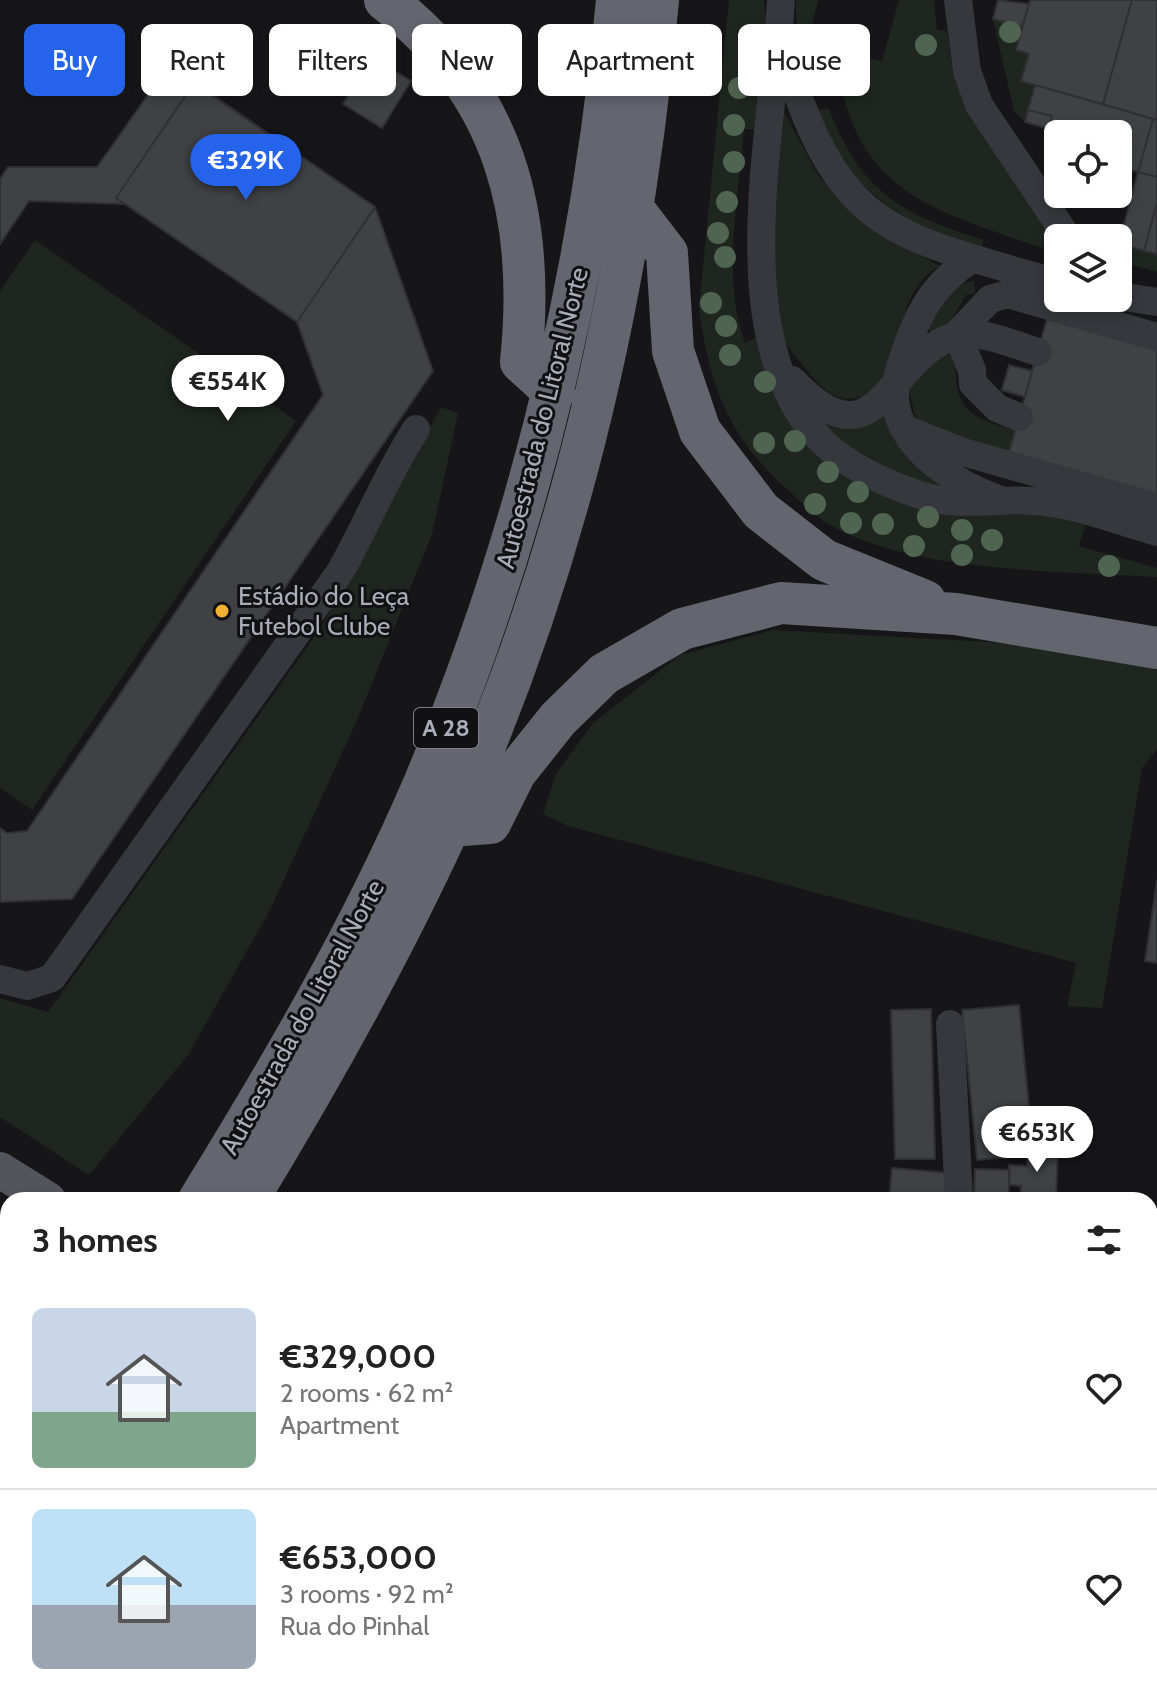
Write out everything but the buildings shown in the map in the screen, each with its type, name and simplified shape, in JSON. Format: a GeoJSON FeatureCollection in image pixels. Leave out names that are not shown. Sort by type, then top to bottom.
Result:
{"type":"FeatureCollection","features":[{"type":"Feature","properties":{"kind":"highway"},"geometry":{"type":"LineString","coordinates":[[385,0],[430,39],[458,73],[489,124],[511,178],[523,236],[527,301],[521,362],[554,392]]}},
{"type":"Feature","properties":{"kind":"highway","name":"Autoestrada do Litoral Norte"},"geometry":{"type":"LineString","coordinates":[[204,1192],[328,977],[422,787],[501,580],[554,392],[590,218],[607,109],[617,0]]}},
{"type":"Feature","properties":{"kind":"highway","name":"Autoestrada do Litoral Norte"},"geometry":{"type":"LineString","coordinates":[[252,1192],[366,992],[449,826],[514,665],[573,483],[603,368],[634,210],[658,0]]}},
{"type":"Feature","properties":{"kind":"highway"},"geometry":{"type":"LineString","coordinates":[[634,210],[667,253],[673,351],[700,431],[761,511],[824,560],[956,614]]}},
{"type":"Feature","properties":{"kind":"highway"},"geometry":{"type":"LineString","coordinates":[[449,826],[490,823],[515,773],[558,719],[604,674],[682,629],[781,603],[956,614],[1157,648]]}},
{"type":"Feature","properties":{"kind":"main road"},"geometry":{"type":"LineString","coordinates":[[0,1170],[35,1192]]}},
{"type":"Feature","properties":{"kind":"street"},"geometry":{"type":"LineString","coordinates":[[780,24],[781,0]]}},
{"type":"Feature","properties":{"kind":"street"},"geometry":{"type":"LineString","coordinates":[[958,0],[967,71],[979,105],[1059,224]]}},
{"type":"Feature","properties":{"kind":"street"},"geometry":{"type":"LineString","coordinates":[[774,96],[759,276],[770,339],[795,404],[816,435],[864,470],[922,496],[954,503],[1033,501],[1063,505],[1157,532]]}},
{"type":"Feature","properties":{"kind":"street"},"geometry":{"type":"LineString","coordinates":[[797,96],[841,184],[866,210],[901,234],[971,259],[1044,279]]}},
{"type":"Feature","properties":{"kind":"street"},"geometry":{"type":"LineString","coordinates":[[971,259],[941,281],[927,298],[895,384],[896,406],[904,429],[935,464],[957,481],[1006,502]]}},
{"type":"Feature","properties":{"kind":"street"},"geometry":{"type":"LineString","coordinates":[[781,368],[826,409],[847,415],[869,411],[882,402],[895,384],[936,344],[957,334],[990,299],[1008,294],[1157,337]]}},
{"type":"Feature","properties":{"kind":"street"},"geometry":{"type":"LineString","coordinates":[[1132,298],[1157,302]]}},
{"type":"Feature","properties":{"kind":"street"},"geometry":{"type":"LineString","coordinates":[[957,334],[987,338],[1038,352]]}},
{"type":"Feature","properties":{"kind":"street"},"geometry":{"type":"LineString","coordinates":[[957,334],[972,370],[973,384],[981,396],[1019,417]]}},
{"type":"Feature","properties":{"kind":"street"},"geometry":{"type":"LineString","coordinates":[[972,370],[987,338]]}},
{"type":"Feature","properties":{"kind":"street"},"geometry":{"type":"LineString","coordinates":[[0,979],[27,986],[52,978],[340,572],[365,526],[384,479],[416,429]]}},
{"type":"Feature","properties":{"kind":"street"},"geometry":{"type":"LineString","coordinates":[[904,429],[963,452],[1157,507]]}},
{"type":"Feature","properties":{"kind":"street"},"geometry":{"type":"LineString","coordinates":[[950,1024],[959,1192]]}},
{"type":"Feature","properties":{"kind":"shaded area"},"geometry":{"type":"Polygon","coordinates":[[[729,0],[764,0],[766,24],[738,24],[738,96],[765,96],[762,130],[744,129],[734,238],[734,292],[745,343],[761,335],[801,433],[968,515],[1045,515],[1086,523],[1079,546],[1157,568],[1157,577],[981,566],[890,549],[851,535],[818,517],[766,468],[735,428],[724,407],[709,361],[699,307],[729,0]]]}},
{"type":"Feature","properties":{"kind":"shaded area"},"geometry":{"type":"Polygon","coordinates":[[[796,0],[818,0],[812,24],[796,24],[796,0]]]}},
{"type":"Feature","properties":{"kind":"shaded area"},"geometry":{"type":"Polygon","coordinates":[[[899,0],[934,0],[937,30],[947,31],[953,73],[967,109],[1044,226],[1042,248],[946,213],[918,198],[893,180],[872,158],[855,129],[844,96],[870,96],[870,58],[882,61],[899,0]]]}},
{"type":"Feature","properties":{"kind":"shaded area"},"geometry":{"type":"Polygon","coordinates":[[[993,19],[1022,27],[1016,50],[1029,54],[1021,81],[1035,85],[1025,122],[1014,111],[993,19]]]}},
{"type":"Feature","properties":{"kind":"shaded area"},"geometry":{"type":"Polygon","coordinates":[[[813,109],[829,109],[855,161],[888,197],[930,221],[984,240],[981,248],[900,218],[851,174],[813,109]]]}},
{"type":"Feature","properties":{"kind":"shaded area"},"geometry":{"type":"Polygon","coordinates":[[[784,112],[818,175],[843,205],[868,227],[940,266],[925,277],[915,290],[887,372],[878,387],[863,397],[844,398],[824,389],[787,346],[776,324],[771,302],[769,248],[784,112]]]}},
{"type":"Feature","properties":{"kind":"shaded area"},"geometry":{"type":"Polygon","coordinates":[[[35,240],[296,421],[32,810],[0,788],[0,291],[35,240]]]}},
{"type":"Feature","properties":{"kind":"shaded area"},"geometry":{"type":"Polygon","coordinates":[[[1132,247],[1157,254],[1157,272],[1132,265],[1132,247]]]}},
{"type":"Feature","properties":{"kind":"shaded area"},"geometry":{"type":"Polygon","coordinates":[[[974,281],[975,294],[966,295],[950,322],[930,332],[933,314],[943,299],[957,287],[974,281]]]}},
{"type":"Feature","properties":{"kind":"shaded area"},"geometry":{"type":"Polygon","coordinates":[[[946,353],[956,358],[957,389],[967,409],[986,421],[1015,430],[1009,452],[927,428],[915,417],[909,389],[914,375],[946,353]]]}},
{"type":"Feature","properties":{"kind":"shaded area"},"geometry":{"type":"Polygon","coordinates":[[[441,407],[458,413],[432,534],[358,718],[270,910],[188,1055],[89,1175],[0,1117],[0,998],[48,1012],[322,626],[441,407]]]}},
{"type":"Feature","properties":{"kind":"shaded area"},"geometry":{"type":"Polygon","coordinates":[[[888,414],[940,479],[941,492],[852,455],[818,418],[868,424],[888,414]]]}},
{"type":"Feature","properties":{"kind":"shaded area"},"geometry":{"type":"Polygon","coordinates":[[[773,630],[1007,643],[1157,668],[1157,749],[1142,768],[1102,1008],[1067,1006],[1076,963],[568,826],[543,814],[556,774],[593,723],[680,655],[773,630]]]}},
{"type":"Feature","properties":{"kind":"place","name":"Estádio do Leça Futebol Clube"},"geometry":{"type":"Point","coordinates":[222,611]}}]}
